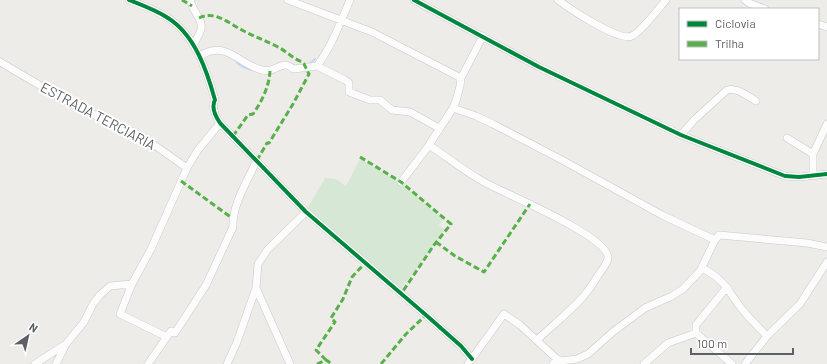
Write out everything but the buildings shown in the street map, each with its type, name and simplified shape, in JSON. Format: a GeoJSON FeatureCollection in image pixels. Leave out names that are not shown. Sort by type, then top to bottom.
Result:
{"type":"FeatureCollection","features":[{"type":"Feature","properties":{"kind":"street"},"geometry":{"type":"LineString","coordinates":[[129,0],[170,19],[194,45],[208,77],[215,100],[216,116],[220,123],[256,162],[286,190],[306,212],[461,346],[470,362],[504,314],[537,340],[555,361],[576,359],[588,354],[645,308],[684,289],[702,268],[715,240],[719,235],[807,243],[827,247]]}},
{"type":"Feature","properties":{"kind":"street"},"geometry":{"type":"LineString","coordinates":[[190,0],[202,24],[202,32],[194,45]]}},
{"type":"Feature","properties":{"kind":"street"},"geometry":{"type":"LineString","coordinates":[[288,0],[372,32],[461,78]]}},
{"type":"Feature","properties":{"kind":"street"},"geometry":{"type":"LineString","coordinates":[[317,66],[326,54],[350,0]]}},
{"type":"Feature","properties":{"kind":"street"},"geometry":{"type":"LineString","coordinates":[[414,0],[539,67],[681,135],[785,176],[799,177],[827,174]]}},
{"type":"Feature","properties":{"kind":"street"},"geometry":{"type":"LineString","coordinates":[[558,0],[592,22],[625,37],[632,36],[638,32],[666,0]]}},
{"type":"Feature","properties":{"kind":"street"},"geometry":{"type":"LineString","coordinates":[[745,0],[762,8]]}},
{"type":"Feature","properties":{"kind":"street"},"geometry":{"type":"LineString","coordinates":[[402,182],[429,145],[453,108],[461,78],[483,36]]}},
{"type":"Feature","properties":{"kind":"street"},"geometry":{"type":"LineString","coordinates":[[200,56],[214,50],[226,52],[233,54],[244,63],[253,67],[270,71],[284,65],[288,65],[294,69],[317,66],[349,83],[349,92],[370,100],[380,100],[392,110],[410,112],[440,128]]}},
{"type":"Feature","properties":{"kind":"street","name":"ESTRADA TERCIARIA"},"geometry":{"type":"LineString","coordinates":[[0,62],[77,108],[140,136],[187,168]]}},
{"type":"Feature","properties":{"kind":"street"},"geometry":{"type":"LineString","coordinates":[[681,135],[694,120],[727,90],[732,88],[756,101]]}},
{"type":"Feature","properties":{"kind":"street"},"geometry":{"type":"LineString","coordinates":[[453,108],[476,116],[499,127],[662,215],[715,240]]}},
{"type":"Feature","properties":{"kind":"street"},"geometry":{"type":"LineString","coordinates":[[167,337],[120,314],[132,284],[152,249],[187,168],[198,150],[220,123]]}},
{"type":"Feature","properties":{"kind":"street"},"geometry":{"type":"LineString","coordinates":[[813,176],[813,154],[827,124]]}},
{"type":"Feature","properties":{"kind":"street"},"geometry":{"type":"LineString","coordinates":[[787,138],[813,154]]}},
{"type":"Feature","properties":{"kind":"street"},"geometry":{"type":"LineString","coordinates":[[429,145],[483,182],[560,220],[599,244],[606,250],[608,258],[604,267],[582,298],[537,340]]}},
{"type":"Feature","properties":{"kind":"street"},"geometry":{"type":"LineString","coordinates":[[148,364],[171,331],[175,333],[206,285],[233,227],[232,218],[240,195],[256,162]]}},
{"type":"Feature","properties":{"kind":"street"},"geometry":{"type":"LineString","coordinates":[[227,364],[237,342],[256,288],[258,264],[268,249],[306,212]]}},
{"type":"Feature","properties":{"kind":"street"},"geometry":{"type":"LineString","coordinates":[[745,364],[767,336],[800,304],[827,262]]}},
{"type":"Feature","properties":{"kind":"street"},"geometry":{"type":"LineString","coordinates":[[702,268],[714,274],[727,287],[752,321],[767,336]]}},
{"type":"Feature","properties":{"kind":"street"},"geometry":{"type":"LineString","coordinates":[[56,364],[66,344],[84,322],[93,304],[100,295],[110,286],[132,284]]}},
{"type":"Feature","properties":{"kind":"street"},"geometry":{"type":"LineString","coordinates":[[727,287],[696,325],[696,333],[732,364]]}},
{"type":"Feature","properties":{"kind":"street"},"geometry":{"type":"LineString","coordinates":[[256,288],[290,364]]}},
{"type":"Feature","properties":{"kind":"street"},"geometry":{"type":"LineString","coordinates":[[644,364],[668,343],[696,333]]}},
{"type":"Feature","properties":{"kind":"street"},"geometry":{"type":"LineString","coordinates":[[35,364],[66,344]]}},
{"type":"Feature","properties":{"kind":"green space"},"geometry":{"type":"Polygon","coordinates":[[[360,159],[402,184],[443,219],[439,225],[445,230],[400,290],[306,211],[325,178],[336,179],[346,186],[360,159]]]}},
{"type":"Feature","properties":{"kind":"waterway"},"geometry":{"type":"LineString","coordinates":[[234,58],[240,65],[253,70]]}},
{"type":"Feature","properties":{"kind":"waterway"},"geometry":{"type":"LineString","coordinates":[[309,64],[315,59]]}},
{"type":"Feature","properties":{"kind":"marked path"},"geometry":{"type":"LineString","coordinates":[[182,0],[192,6]]}},
{"type":"Feature","properties":{"kind":"marked path"},"geometry":{"type":"LineString","coordinates":[[199,18],[205,16],[216,16],[221,18],[279,48],[302,62],[309,74],[293,104],[256,162]]}},
{"type":"Feature","properties":{"kind":"marked path"},"geometry":{"type":"LineString","coordinates":[[233,136],[248,115],[253,114],[259,104],[267,88],[270,71]]}},
{"type":"Feature","properties":{"kind":"marked path"},"geometry":{"type":"LineString","coordinates":[[360,157],[401,182],[451,224],[434,245],[401,294]]}},
{"type":"Feature","properties":{"kind":"marked path"},"geometry":{"type":"LineString","coordinates":[[181,181],[232,218]]}},
{"type":"Feature","properties":{"kind":"marked path"},"geometry":{"type":"LineString","coordinates":[[436,242],[455,256],[484,272],[530,204]]}},
{"type":"Feature","properties":{"kind":"marked path"},"geometry":{"type":"LineString","coordinates":[[326,360],[316,350],[335,322],[331,318],[343,299],[352,277],[366,262]]}},
{"type":"Feature","properties":{"kind":"marked path"},"geometry":{"type":"LineString","coordinates":[[381,364],[406,334],[426,315]]}},
{"type":"Feature","properties":{"kind":"marked path"},"geometry":{"type":"LineString","coordinates":[[317,364],[326,360],[332,364]]}},
{"type":"Feature","properties":{"kind":"cycle path"},"geometry":{"type":"LineString","coordinates":[[129,0],[163,15],[177,25],[186,34],[199,54],[204,66],[215,100],[214,112],[220,123],[306,212],[426,315],[461,346],[472,359]]}},
{"type":"Feature","properties":{"kind":"cycle path"},"geometry":{"type":"LineString","coordinates":[[414,0],[539,67],[681,135],[785,176],[799,177],[827,174]]}}]}
